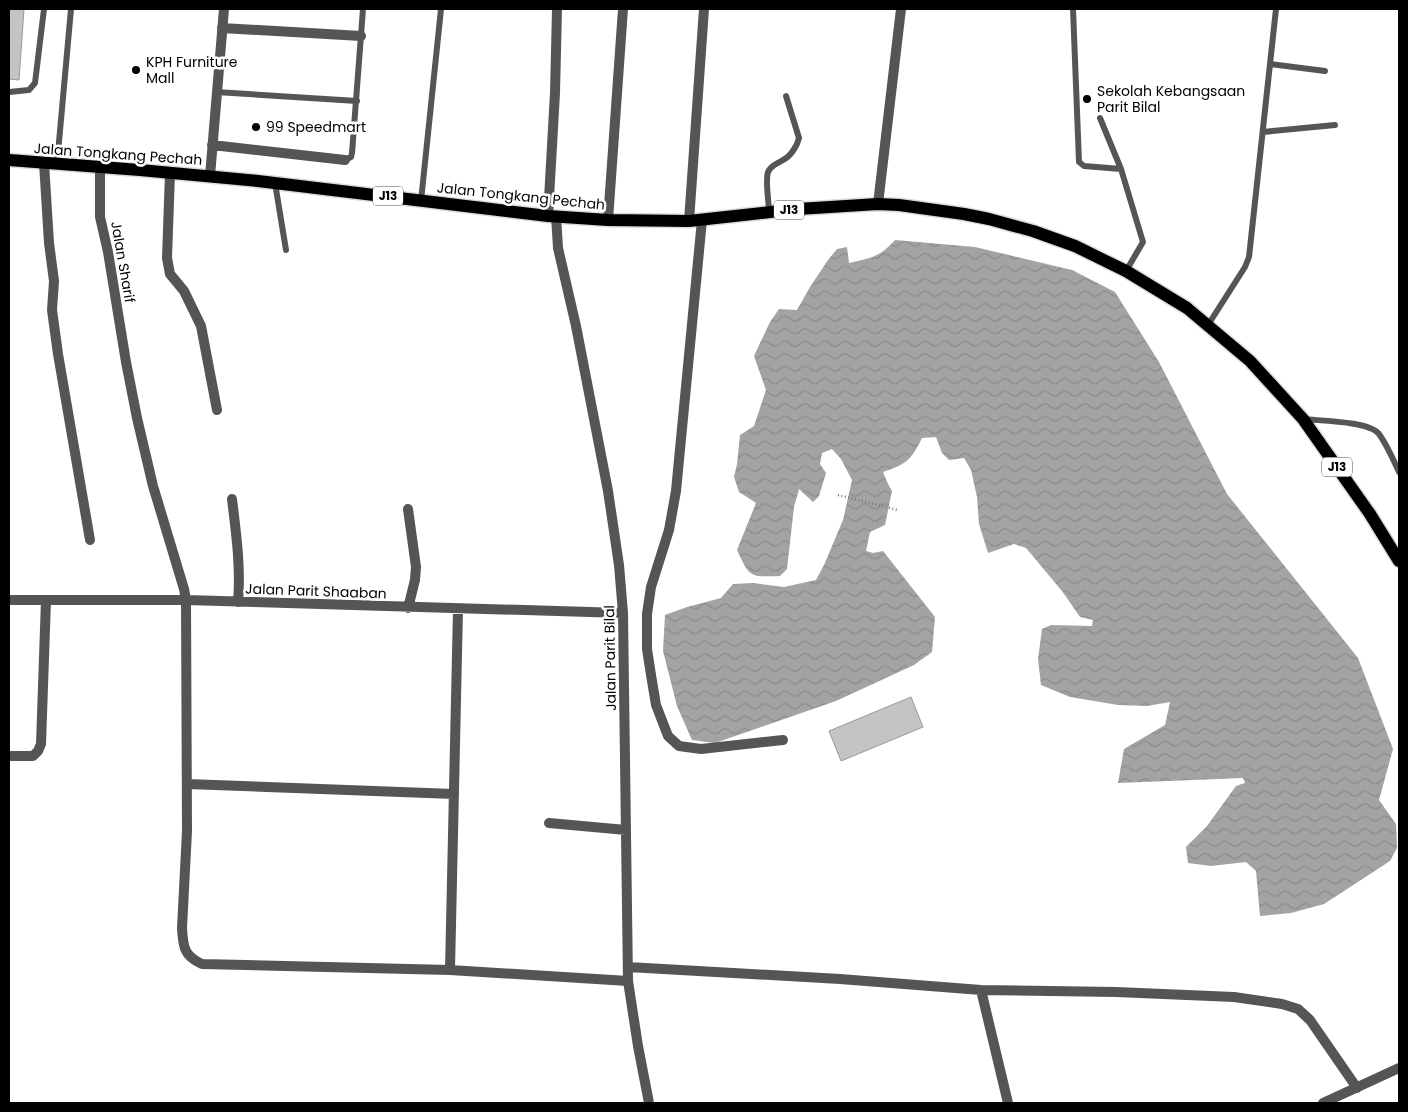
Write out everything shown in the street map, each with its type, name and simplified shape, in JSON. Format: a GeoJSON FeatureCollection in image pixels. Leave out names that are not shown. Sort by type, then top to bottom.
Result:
{"type":"FeatureCollection","features":[{"type":"Feature","properties":{"kind":"main road","name":"Jalan Tongkang Pechah"},"geometry":{"type":"LineString","coordinates":[[9,160],[210,176],[552,216],[608,220],[695,220],[798,209],[878,204],[940,210],[996,220],[1075,246],[1126,271],[1187,308],[1208,324],[1250,360],[1303,419],[1398,554]]}},
{"type":"Feature","properties":{"kind":"street"},"geometry":{"type":"LineString","coordinates":[[210,176],[224,9]]}},
{"type":"Feature","properties":{"kind":"street","name":"Jalan Parit Bilal"},"geometry":{"type":"LineString","coordinates":[[557,9],[552,216],[576,326],[608,491],[619,565],[623,613],[628,981],[649,1103]]}},
{"type":"Feature","properties":{"kind":"street"},"geometry":{"type":"LineString","coordinates":[[608,220],[623,9]]}},
{"type":"Feature","properties":{"kind":"street"},"geometry":{"type":"LineString","coordinates":[[704,9],[695,220],[676,492],[669,530],[651,587],[647,614],[647,649],[656,705],[668,736],[679,746],[701,749],[783,740]]}},
{"type":"Feature","properties":{"kind":"street"},"geometry":{"type":"LineString","coordinates":[[878,204],[901,9]]}},
{"type":"Feature","properties":{"kind":"street"},"geometry":{"type":"LineString","coordinates":[[222,28],[361,36]]}},
{"type":"Feature","properties":{"kind":"street"},"geometry":{"type":"LineString","coordinates":[[212,147],[345,160]]}},
{"type":"Feature","properties":{"kind":"street"},"geometry":{"type":"LineString","coordinates":[[44,163],[49,243],[54,281],[52,310],[90,540]]}},
{"type":"Feature","properties":{"kind":"street","name":"Jalan Sharif"},"geometry":{"type":"LineString","coordinates":[[100,167],[100,217],[108,252],[137,418],[153,486],[185,594],[187,831],[183,942],[186,954],[192,960],[202,964],[450,970]]}},
{"type":"Feature","properties":{"kind":"street"},"geometry":{"type":"LineString","coordinates":[[170,173],[167,258],[170,274],[184,291],[201,326],[217,410]]}},
{"type":"Feature","properties":{"kind":"street"},"geometry":{"type":"LineString","coordinates":[[232,499],[236,530],[239,596]]}},
{"type":"Feature","properties":{"kind":"street"},"geometry":{"type":"LineString","coordinates":[[408,509],[416,567],[410,602]]}},
{"type":"Feature","properties":{"kind":"street","name":"Jalan Parit Shaaban"},"geometry":{"type":"LineString","coordinates":[[9,600],[185,594],[410,602],[458,609],[623,613]]}},
{"type":"Feature","properties":{"kind":"street"},"geometry":{"type":"LineString","coordinates":[[9,756],[33,756],[41,744],[46,600]]}},
{"type":"Feature","properties":{"kind":"street"},"geometry":{"type":"LineString","coordinates":[[458,609],[450,970],[628,981]]}},
{"type":"Feature","properties":{"kind":"street"},"geometry":{"type":"LineString","coordinates":[[187,784],[454,794]]}},
{"type":"Feature","properties":{"kind":"street"},"geometry":{"type":"LineString","coordinates":[[549,823],[626,830]]}},
{"type":"Feature","properties":{"kind":"street"},"geometry":{"type":"LineString","coordinates":[[628,967],[840,979],[982,990],[1234,997],[1282,1004],[1298,1010],[1310,1020],[1357,1088]]}},
{"type":"Feature","properties":{"kind":"street"},"geometry":{"type":"LineString","coordinates":[[982,990],[1008,1103]]}},
{"type":"Feature","properties":{"kind":"street"},"geometry":{"type":"LineString","coordinates":[[1323,1103],[1399,1068]]}},
{"type":"Feature","properties":{"kind":"lane"},"geometry":{"type":"LineString","coordinates":[[9,92],[29,90],[35,83],[44,9]]}},
{"type":"Feature","properties":{"kind":"lane"},"geometry":{"type":"LineString","coordinates":[[57,164],[71,9]]}},
{"type":"Feature","properties":{"kind":"lane"},"geometry":{"type":"LineString","coordinates":[[345,160],[351,157],[352,152],[363,9]]}},
{"type":"Feature","properties":{"kind":"lane"},"geometry":{"type":"LineString","coordinates":[[422,201],[441,9]]}},
{"type":"Feature","properties":{"kind":"lane"},"geometry":{"type":"LineString","coordinates":[[1073,9],[1079,162],[1084,166],[1121,170]]}},
{"type":"Feature","properties":{"kind":"lane"},"geometry":{"type":"LineString","coordinates":[[1208,324],[1245,267],[1248,257],[1276,9]]}},
{"type":"Feature","properties":{"kind":"lane"},"geometry":{"type":"LineString","coordinates":[[1270,64],[1325,70]]}},
{"type":"Feature","properties":{"kind":"lane"},"geometry":{"type":"LineString","coordinates":[[216,92],[357,100]]}},
{"type":"Feature","properties":{"kind":"lane"},"geometry":{"type":"LineString","coordinates":[[769,212],[767,176],[769,170],[788,156],[798,144],[799,138],[786,96]]}},
{"type":"Feature","properties":{"kind":"lane"},"geometry":{"type":"LineString","coordinates":[[1100,118],[1121,170],[1144,242],[1126,271]]}},
{"type":"Feature","properties":{"kind":"lane"},"geometry":{"type":"LineString","coordinates":[[1263,132],[1335,125]]}},
{"type":"Feature","properties":{"kind":"lane"},"geometry":{"type":"LineString","coordinates":[[275,183],[286,250]]}},
{"type":"Feature","properties":{"kind":"lane"},"geometry":{"type":"LineString","coordinates":[[1303,419],[1357,424],[1378,432],[1399,472]]}},
{"type":"Feature","properties":{"kind":"path"},"geometry":{"type":"LineString","coordinates":[[838,495],[898,510]]}},
{"type":"Feature","properties":{"kind":"water"},"geometry":{"type":"Polygon","coordinates":[[[895,240],[975,247],[1072,270],[1115,292],[1159,362],[1227,494],[1358,658],[1393,749],[1379,800],[1396,824],[1397,848],[1390,861],[1324,904],[1291,913],[1260,916],[1256,871],[1246,862],[1211,866],[1188,863],[1186,847],[1207,826],[1236,786],[1245,783],[1243,778],[1118,783],[1124,749],[1165,725],[1170,702],[1147,706],[1118,705],[1070,697],[1041,685],[1038,659],[1042,629],[1051,625],[1092,626],[1093,620],[1080,617],[1062,591],[1026,548],[1014,544],[988,553],[979,524],[977,497],[971,470],[964,458],[949,460],[942,453],[936,437],[922,438],[915,451],[903,464],[883,472],[892,491],[885,525],[870,532],[866,551],[873,553],[883,551],[935,617],[932,652],[914,665],[836,701],[715,743],[692,740],[677,706],[663,651],[665,615],[721,598],[733,584],[753,583],[784,587],[816,580],[843,520],[852,480],[841,459],[832,449],[822,453],[820,464],[826,473],[819,496],[813,502],[799,489],[794,507],[787,569],[780,576],[757,576],[748,571],[737,550],[756,503],[739,492],[734,477],[740,435],[754,426],[766,390],[754,356],[770,322],[779,309],[797,310],[810,287],[837,249],[847,247],[849,263],[879,254],[895,240]]]}},
{"type":"Feature","properties":{"kind":"building"},"geometry":{"type":"Polygon","coordinates":[[[9,9],[24,9],[19,80],[9,79],[9,9]]]}},
{"type":"Feature","properties":{"kind":"building"},"geometry":{"type":"Polygon","coordinates":[[[911,697],[923,727],[841,761],[829,731],[911,697]]]}},
{"type":"Feature","properties":{"kind":"place","name":"KPH Furniture Mall"},"geometry":{"type":"Point","coordinates":[136,70]}},
{"type":"Feature","properties":{"kind":"place","name":"Sekolah Kebangsaan Parit Bilal"},"geometry":{"type":"Point","coordinates":[1087,99]}},
{"type":"Feature","properties":{"kind":"place","name":"99 Speedmart"},"geometry":{"type":"Point","coordinates":[256,127]}}]}
